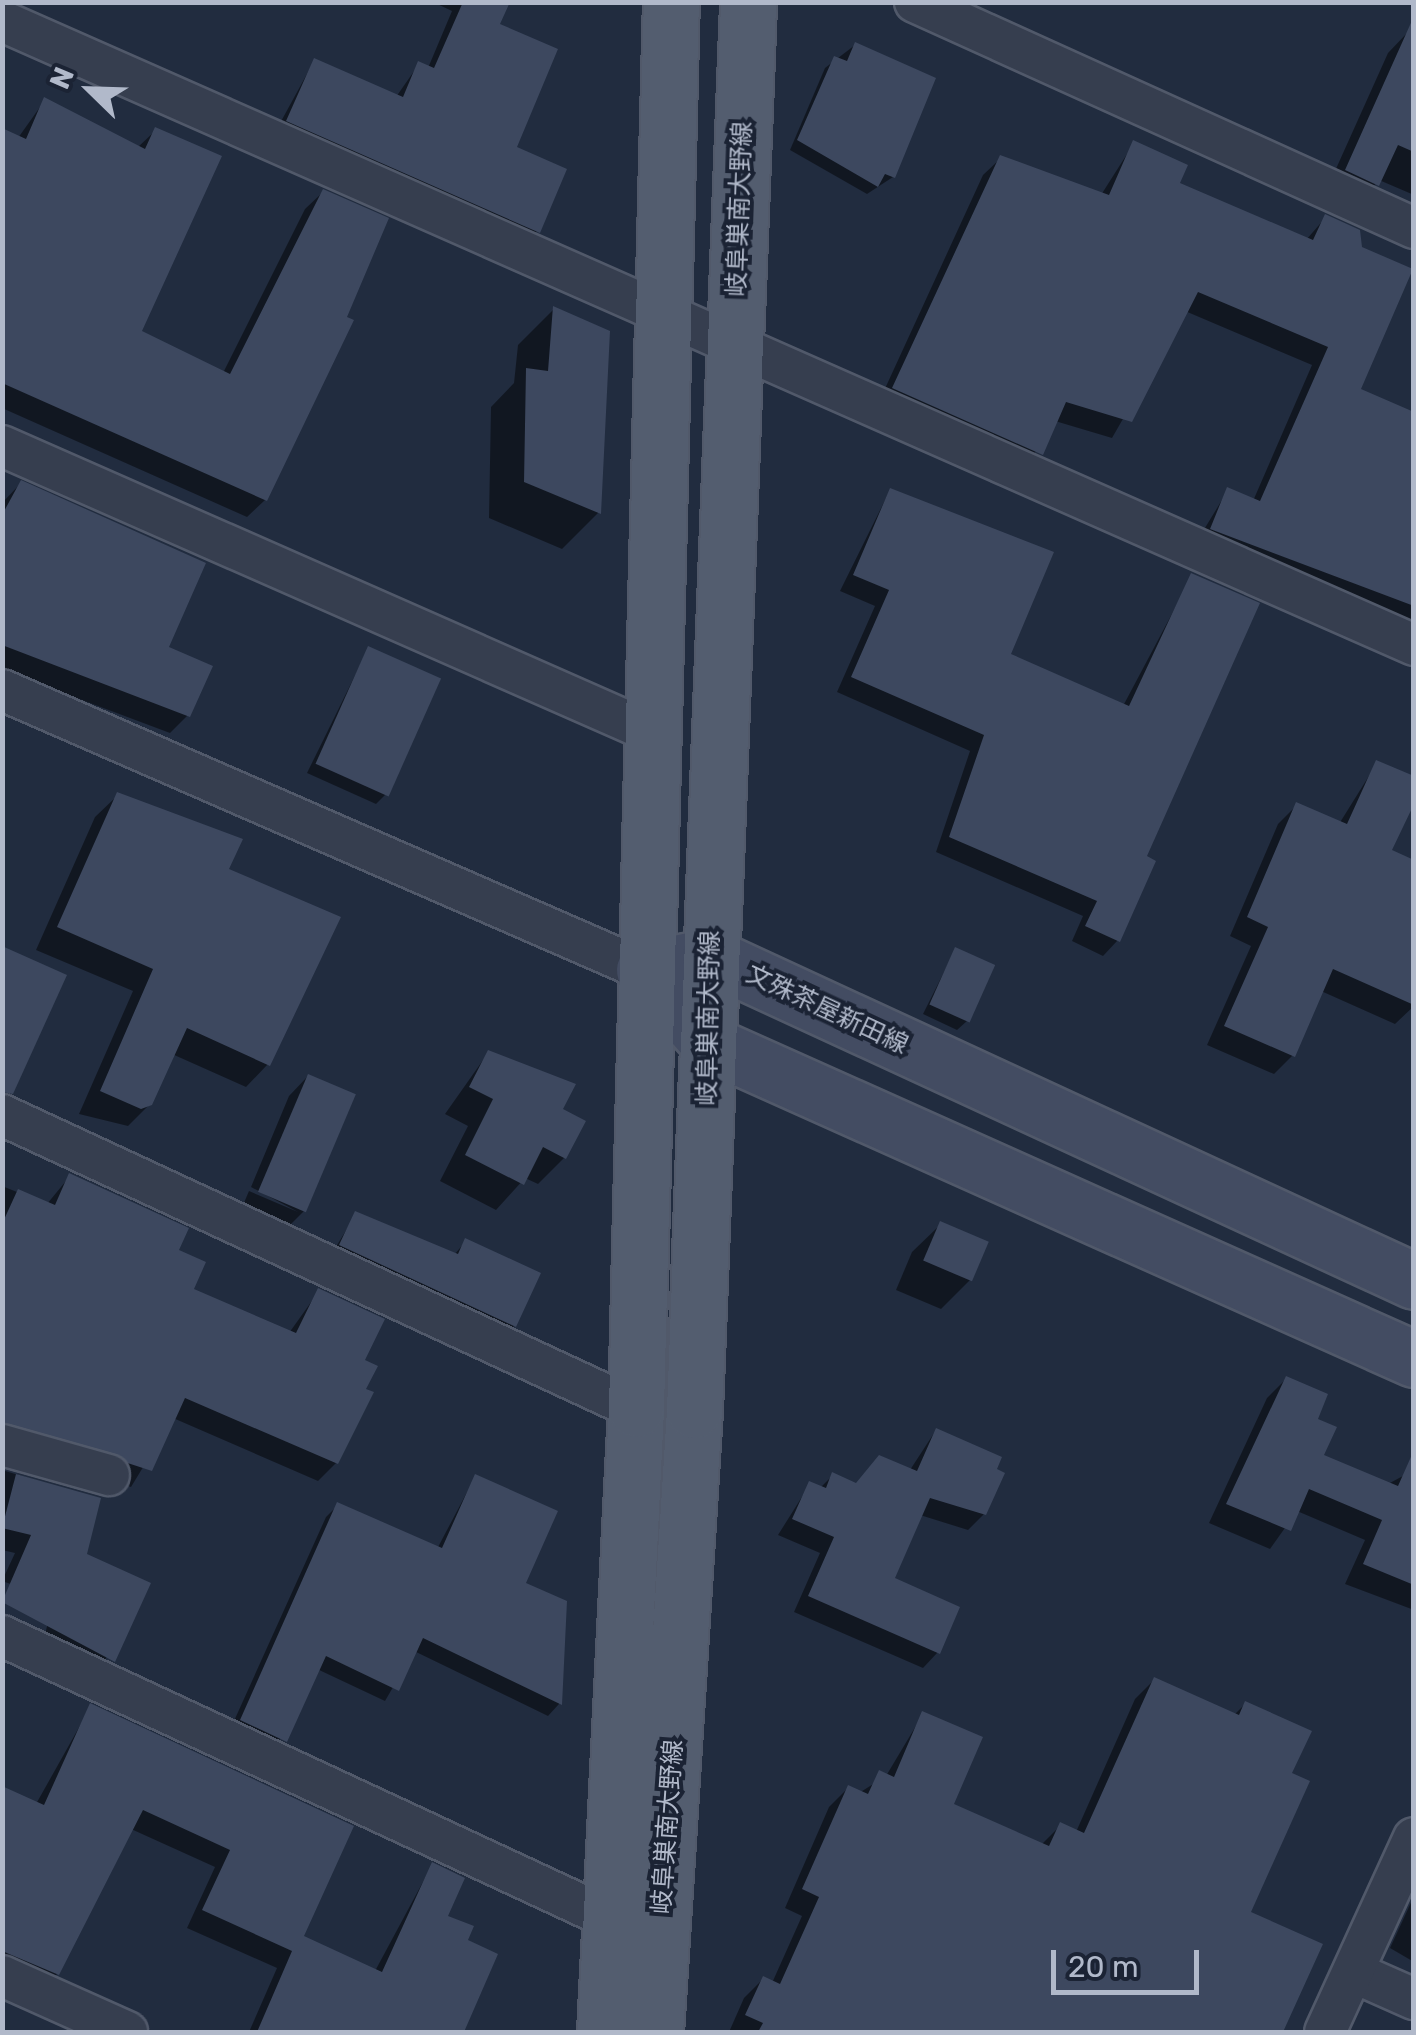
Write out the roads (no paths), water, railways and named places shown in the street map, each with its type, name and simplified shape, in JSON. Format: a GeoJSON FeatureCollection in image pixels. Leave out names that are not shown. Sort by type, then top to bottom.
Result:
{"type":"FeatureCollection","features":[{"type":"Feature","properties":{"kind":"main road","name":"岐阜巣南大野線"},"geometry":{"type":"LineString","coordinates":[[605,2032],[636,1409],[644,970],[656,734],[672,2]]}},
{"type":"Feature","properties":{"kind":"main road","name":"岐阜巣南大野線"},"geometry":{"type":"LineString","coordinates":[[655,2032],[710,1044],[710,956],[748,2]]}},
{"type":"Feature","properties":{"kind":"main road"},"geometry":{"type":"LineString","coordinates":[[710,956],[644,970],[710,1044],[1414,1359]]}},
{"type":"Feature","properties":{"kind":"main road","name":"文殊茶屋新田線"},"geometry":{"type":"LineString","coordinates":[[710,956],[1414,1281]]}},
{"type":"Feature","properties":{"kind":"street"},"geometry":{"type":"LineString","coordinates":[[915,2],[1414,228]]}},
{"type":"Feature","properties":{"kind":"street"},"geometry":{"type":"LineString","coordinates":[[2,21],[736,339],[1414,645]]}},
{"type":"Feature","properties":{"kind":"street"},"geometry":{"type":"LineString","coordinates":[[2,446],[656,734]]}},
{"type":"Feature","properties":{"kind":"street"},"geometry":{"type":"LineString","coordinates":[[2,690],[644,970]]}},
{"type":"Feature","properties":{"kind":"street"},"geometry":{"type":"LineString","coordinates":[[2,1115],[636,1409]]}},
{"type":"Feature","properties":{"kind":"street"},"geometry":{"type":"LineString","coordinates":[[2,1445],[109,1475]]}},
{"type":"Feature","properties":{"kind":"street"},"geometry":{"type":"LineString","coordinates":[[2,1636],[611,1919]]}},
{"type":"Feature","properties":{"kind":"street"},"geometry":{"type":"LineString","coordinates":[[1325,2032],[1414,1838]]}},
{"type":"Feature","properties":{"kind":"street"},"geometry":{"type":"LineString","coordinates":[[1353,1972],[1414,1999]]}},
{"type":"Feature","properties":{"kind":"street"},"geometry":{"type":"LineString","coordinates":[[2,1976],[127,2032]]}}]}
